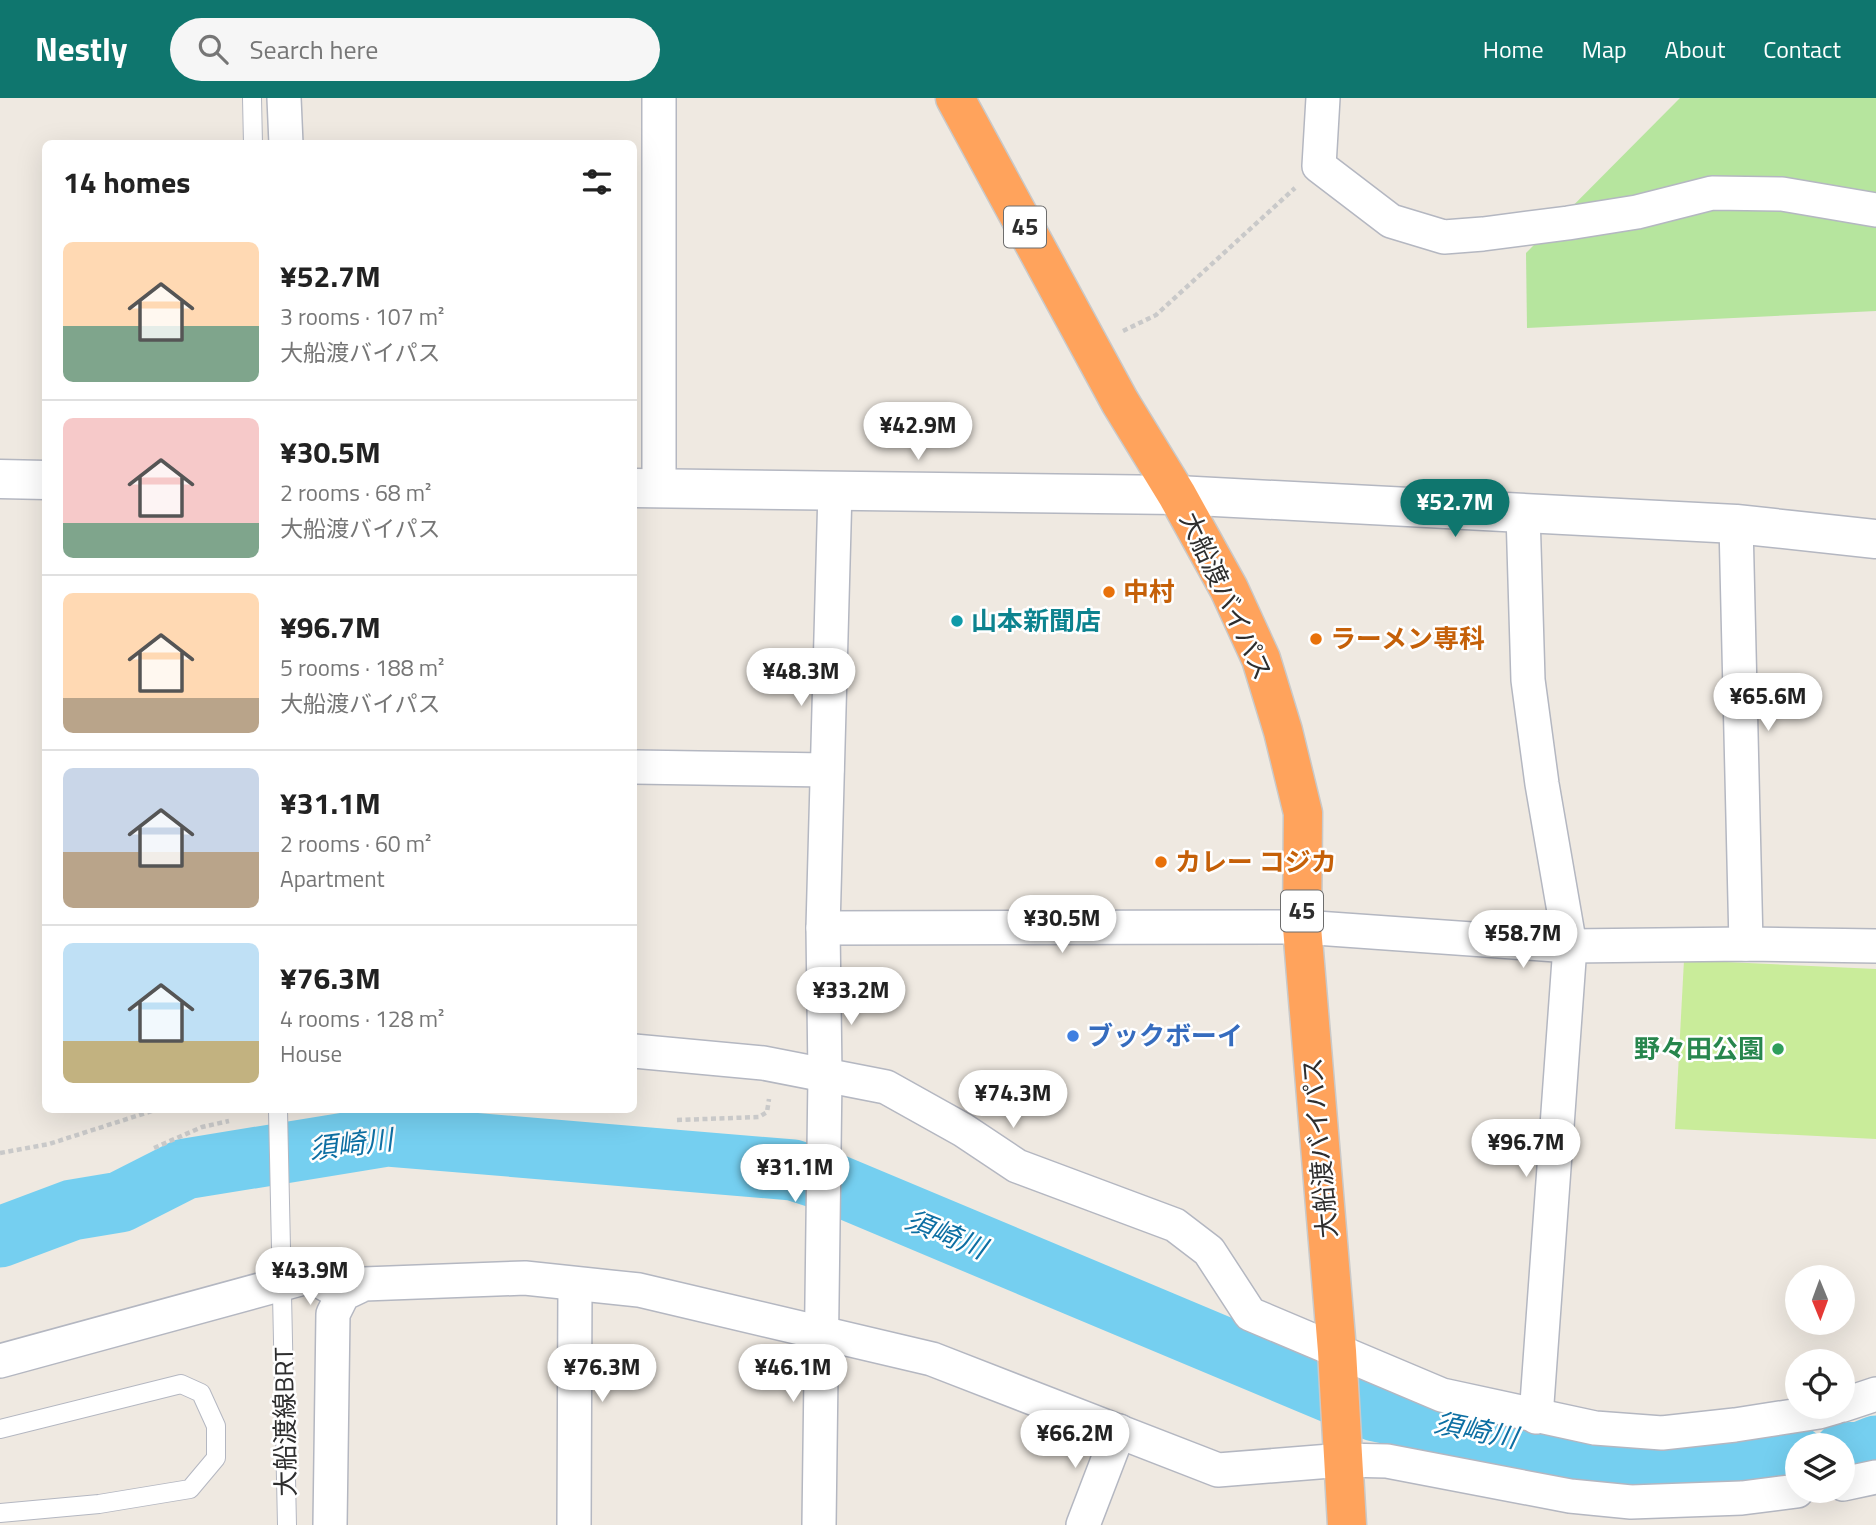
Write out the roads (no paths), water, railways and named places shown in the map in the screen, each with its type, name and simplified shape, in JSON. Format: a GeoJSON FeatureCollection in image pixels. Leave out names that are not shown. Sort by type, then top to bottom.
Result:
{"type":"FeatureCollection","features":[{"type":"Feature","properties":{"kind":"highway","name":"大船渡バイパス"},"geometry":{"type":"LineString","coordinates":[[955,98],[1119,402],[1177,495],[1229,589],[1261,659],[1283,731],[1303,813],[1302,927],[1337,1361],[1347,1525]]}},
{"type":"Feature","properties":{"kind":"street"},"geometry":{"type":"LineString","coordinates":[[284,98],[286,140]]}},
{"type":"Feature","properties":{"kind":"street"},"geometry":{"type":"LineString","coordinates":[[659,98],[646,488],[1177,495],[1736,524],[1876,539]]}},
{"type":"Feature","properties":{"kind":"street"},"geometry":{"type":"LineString","coordinates":[[1323,98],[1319,166],[1391,221],[1444,237],[1637,212],[1712,193],[1782,194],[1876,210]]}},
{"type":"Feature","properties":{"kind":"street"},"geometry":{"type":"LineString","coordinates":[[0,479],[42,480]]}},
{"type":"Feature","properties":{"kind":"street"},"geometry":{"type":"LineString","coordinates":[[819,1525],[825,1075],[823,928],[835,490]]}},
{"type":"Feature","properties":{"kind":"street"},"geometry":{"type":"LineString","coordinates":[[1523,513],[1528,680],[1542,784],[1570,946],[1536,1417]]}},
{"type":"Feature","properties":{"kind":"street"},"geometry":{"type":"LineString","coordinates":[[1736,524],[1746,944]]}},
{"type":"Feature","properties":{"kind":"street"},"geometry":{"type":"LineString","coordinates":[[637,767],[827,770]]}},
{"type":"Feature","properties":{"kind":"street"},"geometry":{"type":"LineString","coordinates":[[823,928],[1302,927],[1570,946],[1876,946]]}},
{"type":"Feature","properties":{"kind":"street"},"geometry":{"type":"LineString","coordinates":[[637,1051],[763,1063],[886,1087],[963,1130],[1017,1166],[1175,1225],[1209,1251],[1250,1314],[1337,1361],[1442,1395],[1595,1428],[1662,1433],[1785,1417]]}},
{"type":"Feature","properties":{"kind":"street"},"geometry":{"type":"LineString","coordinates":[[0,1361],[311,1276],[343,1294]]}},
{"type":"Feature","properties":{"kind":"street"},"geometry":{"type":"LineString","coordinates":[[330,1525],[333,1314],[343,1294],[364,1284],[525,1278],[639,1290],[932,1359],[1218,1470],[1342,1452],[1547,1492],[1633,1513],[1687,1502],[1785,1492]]}},
{"type":"Feature","properties":{"kind":"street"},"geometry":{"type":"LineString","coordinates":[[574,1525],[575,1283]]}},
{"type":"Feature","properties":{"kind":"street"},"geometry":{"type":"LineString","coordinates":[[1855,1401],[1876,1394]]}},
{"type":"Feature","properties":{"kind":"street"},"geometry":{"type":"LineString","coordinates":[[1083,1525],[1119,1432]]}},
{"type":"Feature","properties":{"kind":"street"},"geometry":{"type":"LineString","coordinates":[[1855,1481],[1876,1477]]}},
{"type":"Feature","properties":{"kind":"lane"},"geometry":{"type":"LineString","coordinates":[[252,98],[253,140]]}},
{"type":"Feature","properties":{"kind":"lane","name":"大船渡線BRT"},"geometry":{"type":"LineString","coordinates":[[278,1113],[287,1525]]}},
{"type":"Feature","properties":{"kind":"lane"},"geometry":{"type":"LineString","coordinates":[[0,1429],[181,1384],[201,1392],[216,1426],[216,1458],[190,1489],[99,1504],[0,1513]]}},
{"type":"Feature","properties":{"kind":"waterway","name":"須崎川"},"geometry":{"type":"LineString","coordinates":[[0,1237],[72,1210],[120,1202],[185,1169],[388,1136],[793,1170],[827,1181],[1375,1411],[1642,1463],[1745,1462],[1785,1458]]}},
{"type":"Feature","properties":{"kind":"waterway","name":"須崎川"},"geometry":{"type":"LineString","coordinates":[[1855,1452],[1876,1446]]}},
{"type":"Feature","properties":{"kind":"place","name":"中村"},"geometry":{"type":"Point","coordinates":[1109,592]}},
{"type":"Feature","properties":{"kind":"place","name":"山本新聞店"},"geometry":{"type":"Point","coordinates":[957,621]}},
{"type":"Feature","properties":{"kind":"place","name":"ラーメン専科"},"geometry":{"type":"Point","coordinates":[1316,639]}},
{"type":"Feature","properties":{"kind":"place","name":"カレー コジカ"},"geometry":{"type":"Point","coordinates":[1161,862]}},
{"type":"Feature","properties":{"kind":"place","name":"ブックボーイ"},"geometry":{"type":"Point","coordinates":[1073,1036]}},
{"type":"Feature","properties":{"kind":"place","name":"野々田公園"},"geometry":{"type":"Point","coordinates":[1778,1049]}}]}
